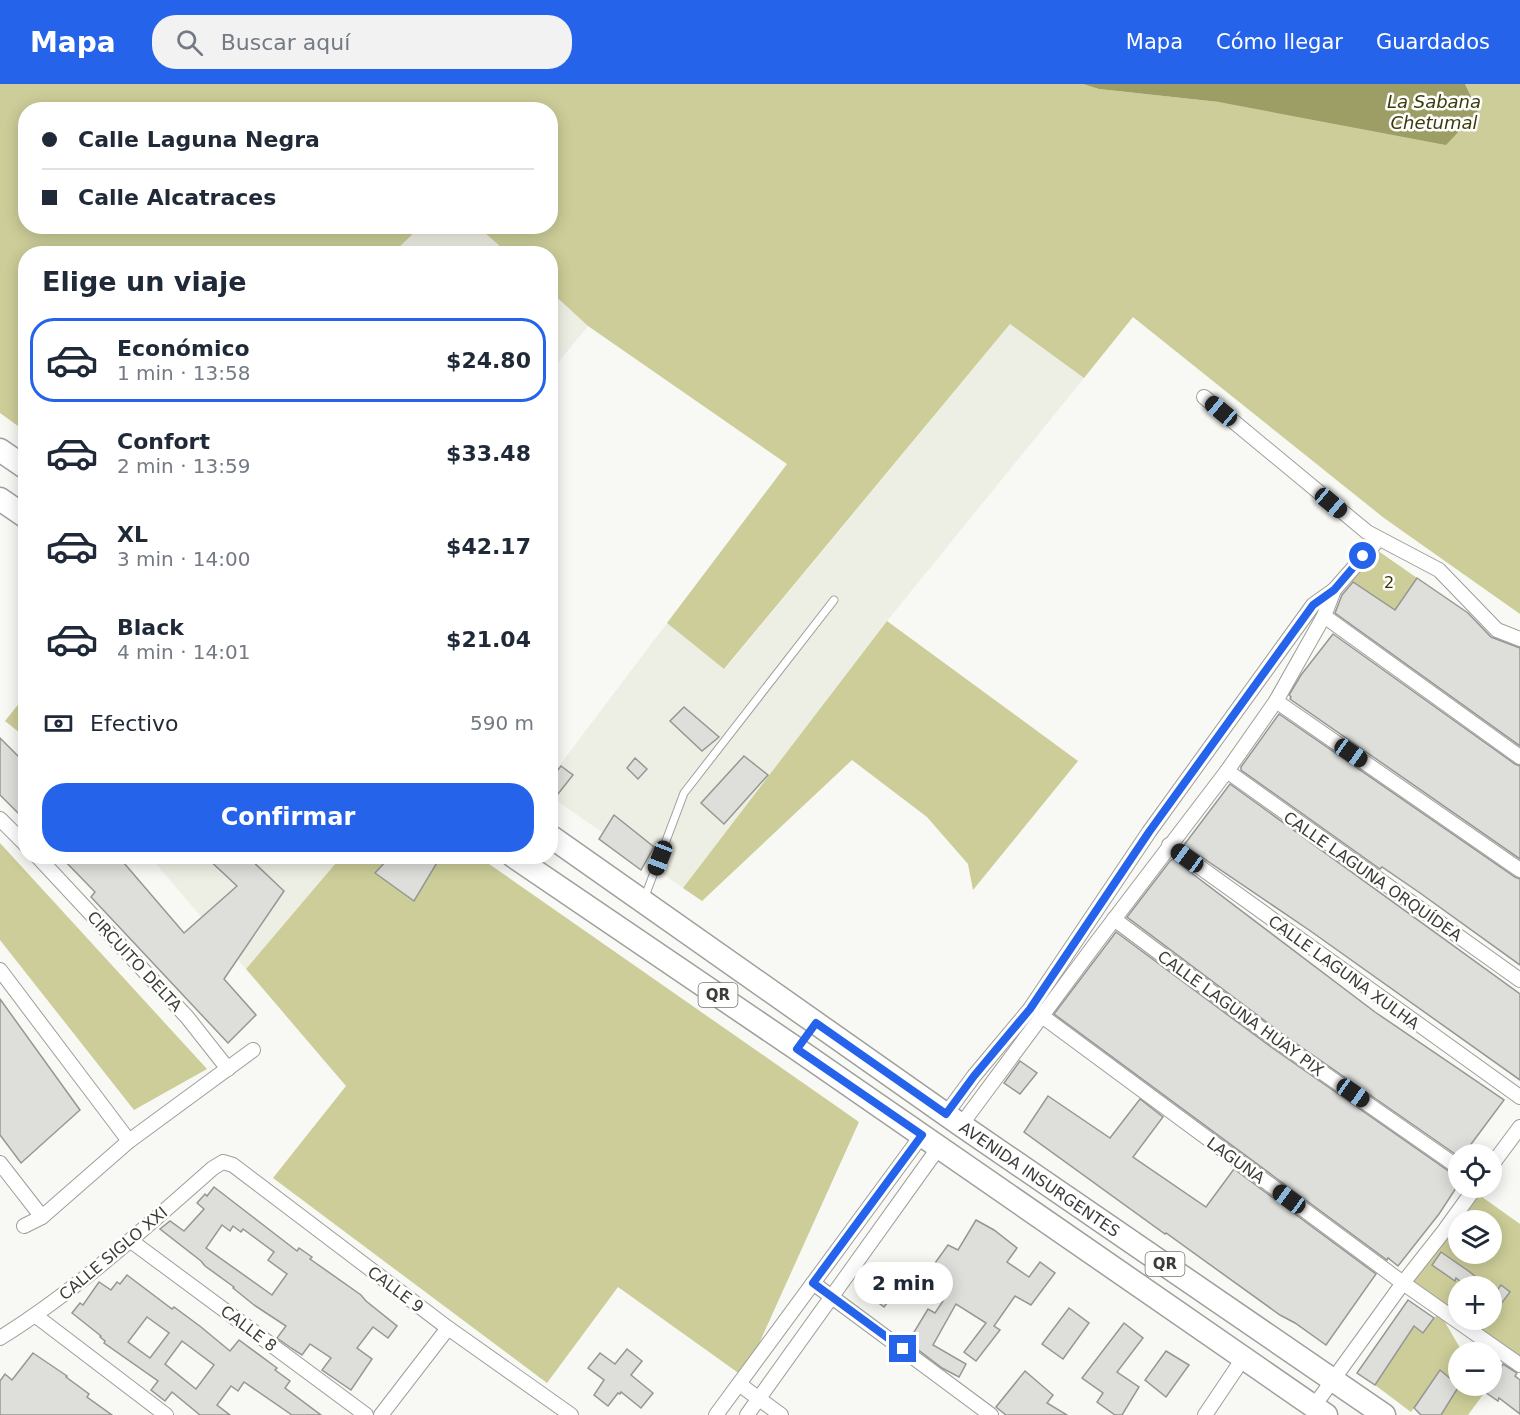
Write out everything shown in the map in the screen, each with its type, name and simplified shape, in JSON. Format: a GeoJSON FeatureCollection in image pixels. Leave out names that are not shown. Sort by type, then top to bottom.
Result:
{"type":"FeatureCollection","features":[{"type":"Feature","properties":{"kind":"main road"},"geometry":{"type":"LineString","coordinates":[[0,450],[18,462]]}},
{"type":"Feature","properties":{"kind":"main road"},"geometry":{"type":"LineString","coordinates":[[0,499],[18,511]]}},
{"type":"Feature","properties":{"kind":"main road","name":"AVENIDA INSURGENTES"},"geometry":{"type":"LineString","coordinates":[[558,843],[1384,1415]]}},
{"type":"Feature","properties":{"kind":"main road","name":"AVENIDA INSURGENTES"},"geometry":{"type":"LineString","coordinates":[[525,864],[931,1141],[1320,1411]]}},
{"type":"Feature","properties":{"kind":"main road"},"geometry":{"type":"LineString","coordinates":[[623,931],[643,902]]}},
{"type":"Feature","properties":{"kind":"main road"},"geometry":{"type":"LineString","coordinates":[[797,1049],[816,1023]]}},
{"type":"Feature","properties":{"kind":"street"},"geometry":{"type":"LineString","coordinates":[[1204,397],[1345,515],[1378,540],[1439,570],[1497,630],[1520,639]]}},
{"type":"Feature","properties":{"kind":"street"},"geometry":{"type":"LineString","coordinates":[[954,1119],[974,1076],[1030,1009],[1149,832],[1313,605],[1334,590],[1378,540]]}},
{"type":"Feature","properties":{"kind":"street"},"geometry":{"type":"LineString","coordinates":[[954,1119],[1042,1016],[1227,771],[1276,701],[1324,616],[1334,590]]}},
{"type":"Feature","properties":{"kind":"street"},"geometry":{"type":"LineString","coordinates":[[1324,616],[1520,757]]}},
{"type":"Feature","properties":{"kind":"street"},"geometry":{"type":"LineString","coordinates":[[1276,701],[1520,870]]}},
{"type":"Feature","properties":{"kind":"street","name":"CALLE LAGUNA ORQUÍDEA"},"geometry":{"type":"LineString","coordinates":[[1227,771],[1520,980]]}},
{"type":"Feature","properties":{"kind":"street"},"geometry":{"type":"LineString","coordinates":[[0,819],[18,837]]}},
{"type":"Feature","properties":{"kind":"street","name":"CALLE LAGUNA XULHA"},"geometry":{"type":"LineString","coordinates":[[1169,845],[1520,1097]]}},
{"type":"Feature","properties":{"kind":"street","name":"CIRCUITO DELTA"},"geometry":{"type":"LineString","coordinates":[[44,864],[187,1017],[228,1070]]}},
{"type":"Feature","properties":{"kind":"street","name":"CALLE LAGUNA HUAY PIX"},"geometry":{"type":"LineString","coordinates":[[1114,919],[1276,1040],[1448,1160]]}},
{"type":"Feature","properties":{"kind":"street"},"geometry":{"type":"LineString","coordinates":[[0,970],[129,1141]]}},
{"type":"Feature","properties":{"kind":"street","name":"LAGUNA"},"geometry":{"type":"LineString","coordinates":[[1042,1016],[1403,1283],[1520,1365]]}},
{"type":"Feature","properties":{"kind":"street"},"geometry":{"type":"LineString","coordinates":[[24,1226],[42,1218],[129,1141],[254,1050]]}},
{"type":"Feature","properties":{"kind":"street"},"geometry":{"type":"LineString","coordinates":[[1502,1151],[1520,1127]]}},
{"type":"Feature","properties":{"kind":"street"},"geometry":{"type":"LineString","coordinates":[[716,1415],[813,1283],[931,1141]]}},
{"type":"Feature","properties":{"kind":"street"},"geometry":{"type":"LineString","coordinates":[[747,1415],[832,1296],[931,1141]]}},
{"type":"Feature","properties":{"kind":"street","name":"CALLE SIGLO XXI"},"geometry":{"type":"LineString","coordinates":[[0,1338],[36,1316],[131,1241],[213,1168],[223,1162]]}},
{"type":"Feature","properties":{"kind":"street","name":"CALLE 9"},"geometry":{"type":"LineString","coordinates":[[223,1162],[232,1165],[448,1328],[571,1415]]}},
{"type":"Feature","properties":{"kind":"street"},"geometry":{"type":"LineString","coordinates":[[0,1163],[42,1218]]}},
{"type":"Feature","properties":{"kind":"street"},"geometry":{"type":"LineString","coordinates":[[1320,1411],[1334,1379],[1468,1198]]}},
{"type":"Feature","properties":{"kind":"street","name":"CALLE 8"},"geometry":{"type":"LineString","coordinates":[[131,1241],[366,1415]]}},
{"type":"Feature","properties":{"kind":"street"},"geometry":{"type":"LineString","coordinates":[[813,1283],[991,1415]]}},
{"type":"Feature","properties":{"kind":"street"},"geometry":{"type":"LineString","coordinates":[[36,1316],[166,1415]]}},
{"type":"Feature","properties":{"kind":"street"},"geometry":{"type":"LineString","coordinates":[[381,1415],[448,1328]]}},
{"type":"Feature","properties":{"kind":"street"},"geometry":{"type":"LineString","coordinates":[[1205,1415],[1244,1357]]}},
{"type":"Feature","properties":{"kind":"street"},"geometry":{"type":"LineString","coordinates":[[739,1384],[781,1415]]}},
{"type":"Feature","properties":{"kind":"lane"},"geometry":{"type":"LineString","coordinates":[[643,902],[684,794],[834,600]]}},
{"type":"Feature","properties":{"kind":"shaded area"},"geometry":{"type":"Polygon","coordinates":[[[412,234],[486,234],[500,246],[401,246],[412,234]]]}},
{"type":"Feature","properties":{"kind":"shaded area"},"geometry":{"type":"Polygon","coordinates":[[[558,298],[588,326],[558,362],[558,298]]]}},
{"type":"Feature","properties":{"kind":"shaded area"},"geometry":{"type":"Polygon","coordinates":[[[1010,324],[1084,378],[887,621],[683,888],[558,802],[558,767],[667,623],[725,669],[1010,324]]]}},
{"type":"Feature","properties":{"kind":"shaded area"},"geometry":{"type":"Polygon","coordinates":[[[156,864],[335,864],[246,969],[156,864]]]}},
{"type":"Feature","properties":{"kind":"green space"},"geometry":{"type":"Polygon","coordinates":[[[0,84],[1083,84],[1099,89],[1219,102],[1478,111],[1465,84],[1520,84],[1520,614],[1384,518],[1133,317],[1084,378],[1010,324],[724,669],[667,623],[787,464],[588,326],[558,298],[558,246],[500,246],[486,234],[558,234],[558,102],[18,102],[18,234],[413,234],[400,246],[18,246],[18,426],[0,413],[0,84]]]}},
{"type":"Feature","properties":{"kind":"green space","name":"2"},"geometry":{"type":"Polygon","coordinates":[[[1374,548],[1417,578],[1395,610],[1350,580],[1374,548]]]}},
{"type":"Feature","properties":{"kind":"green space"},"geometry":{"type":"Polygon","coordinates":[[[887,621],[1078,761],[973,890],[968,864],[927,817],[852,760],[702,901],[683,888],[887,621]]]}},
{"type":"Feature","properties":{"kind":"green space"},"geometry":{"type":"Polygon","coordinates":[[[18,705],[18,731],[5,721],[18,705]]]}},
{"type":"Feature","properties":{"kind":"green space"},"geometry":{"type":"Polygon","coordinates":[[[0,843],[207,1069],[134,1110],[0,940],[0,843]]]}},
{"type":"Feature","properties":{"kind":"green space"},"geometry":{"type":"Polygon","coordinates":[[[335,864],[489,864],[859,1122],[744,1377],[618,1287],[547,1383],[273,1178],[346,1086],[246,969],[335,864]]]}},
{"type":"Feature","properties":{"kind":"green space"},"geometry":{"type":"Polygon","coordinates":[[[1471,1198],[1483,1198],[1500,1210],[1462,1210],[1471,1198]]]}},
{"type":"Feature","properties":{"kind":"green space"},"geometry":{"type":"Polygon","coordinates":[[[1502,1211],[1520,1224],[1520,1356],[1482,1330],[1502,1330],[1502,1276],[1448,1276],[1448,1308],[1408,1282],[1448,1228],[1448,1264],[1502,1264],[1502,1211]]]}},
{"type":"Feature","properties":{"kind":"green space"},"geometry":{"type":"Polygon","coordinates":[[[1439,1312],[1457,1342],[1448,1342],[1448,1377],[1440,1370],[1411,1412],[1375,1385],[1413,1326],[1423,1333],[1439,1312]]]}},
{"type":"Feature","properties":{"kind":"green space"},"geometry":{"type":"Polygon","coordinates":[[[1451,1396],[1482,1396],[1468,1415],[1438,1415],[1451,1396]]]}},
{"type":"Feature","properties":{"kind":"water","name":"La Sabana Chetumal"},"geometry":{"type":"Polygon","coordinates":[[[1083,84],[1465,84],[1478,111],[1446,145],[1219,102],[1099,89],[1083,84]]]}},
{"type":"Feature","properties":{"kind":"building"},"geometry":{"type":"Polygon","coordinates":[[[1417,578],[1468,613],[1491,637],[1520,648],[1520,746],[1335,613],[1342,595],[1353,582],[1395,610],[1417,578]]]}},
{"type":"Feature","properties":{"kind":"building"},"geometry":{"type":"Polygon","coordinates":[[[1333,634],[1520,766],[1520,859],[1290,699],[1289,695],[1301,675],[1333,634]]]}},
{"type":"Feature","properties":{"kind":"building"},"geometry":{"type":"Polygon","coordinates":[[[684,707],[719,737],[702,751],[670,721],[684,707]]]}},
{"type":"Feature","properties":{"kind":"building"},"geometry":{"type":"Polygon","coordinates":[[[1279,714],[1520,879],[1520,965],[1241,770],[1279,714]]]}},
{"type":"Feature","properties":{"kind":"building"},"geometry":{"type":"Polygon","coordinates":[[[0,738],[18,756],[18,813],[0,795],[0,738]]]}},
{"type":"Feature","properties":{"kind":"building"},"geometry":{"type":"Polygon","coordinates":[[[744,756],[768,775],[724,824],[701,803],[744,756]]]}},
{"type":"Feature","properties":{"kind":"building"},"geometry":{"type":"Polygon","coordinates":[[[635,758],[647,769],[638,779],[627,768],[635,758]]]}},
{"type":"Feature","properties":{"kind":"building"},"geometry":{"type":"Polygon","coordinates":[[[561,766],[573,775],[558,794],[558,770],[561,766]]]}},
{"type":"Feature","properties":{"kind":"building"},"geometry":{"type":"Polygon","coordinates":[[[1230,784],[1520,994],[1520,1080],[1309,930],[1184,845],[1230,784]]]}},
{"type":"Feature","properties":{"kind":"building"},"geometry":{"type":"Polygon","coordinates":[[[614,815],[654,847],[641,870],[599,839],[614,815]]]}},
{"type":"Feature","properties":{"kind":"building"},"geometry":{"type":"Polygon","coordinates":[[[1173,859],[1375,1012],[1504,1100],[1471,1144],[1448,1144],[1448,1149],[1281,1033],[1127,917],[1173,859]]]}},
{"type":"Feature","properties":{"kind":"building"},"geometry":{"type":"Polygon","coordinates":[[[68,864],[125,864],[184,933],[237,886],[214,864],[255,864],[284,891],[224,979],[256,1015],[228,1043],[91,897],[95,892],[68,864]]]}},
{"type":"Feature","properties":{"kind":"building"},"geometry":{"type":"Polygon","coordinates":[[[383,864],[436,864],[414,901],[375,873],[383,864]]]}},
{"type":"Feature","properties":{"kind":"building"},"geometry":{"type":"Polygon","coordinates":[[[1116,932],[1271,1047],[1448,1171],[1449,1198],[1398,1266],[1054,1014],[1116,932]]]}},
{"type":"Feature","properties":{"kind":"building"},"geometry":{"type":"Polygon","coordinates":[[[0,999],[80,1110],[21,1163],[0,1135],[0,999]]]}},
{"type":"Feature","properties":{"kind":"building"},"geometry":{"type":"Polygon","coordinates":[[[1020,1061],[1037,1073],[1020,1094],[1004,1083],[1020,1061]]]}},
{"type":"Feature","properties":{"kind":"building"},"geometry":{"type":"Polygon","coordinates":[[[1048,1096],[1110,1138],[1140,1099],[1163,1117],[1133,1157],[1206,1207],[1234,1169],[1376,1274],[1326,1345],[1165,1234],[1024,1132],[1048,1096]]]}},
{"type":"Feature","properties":{"kind":"building"},"geometry":{"type":"Polygon","coordinates":[[[214,1187],[297,1251],[299,1248],[312,1257],[310,1259],[361,1295],[397,1326],[388,1338],[373,1327],[357,1348],[372,1359],[351,1390],[322,1370],[331,1358],[310,1344],[302,1355],[277,1338],[286,1326],[254,1305],[160,1229],[170,1221],[184,1231],[204,1209],[197,1203],[205,1194],[207,1196],[214,1187]],[[222,1225],[206,1248],[272,1295],[287,1274],[268,1260],[274,1252],[243,1229],[241,1232],[233,1226],[230,1231],[222,1225]]]}},
{"type":"Feature","properties":{"kind":"building"},"geometry":{"type":"Polygon","coordinates":[[[976,1220],[994,1230],[1017,1248],[1007,1262],[1029,1277],[1040,1262],[1055,1273],[1031,1305],[1015,1296],[994,1326],[1000,1330],[976,1361],[964,1352],[986,1323],[956,1304],[933,1345],[966,1364],[959,1377],[942,1368],[908,1342],[928,1309],[935,1313],[949,1292],[925,1277],[948,1245],[958,1250],[976,1220]]]}},
{"type":"Feature","properties":{"kind":"building"},"geometry":{"type":"Polygon","coordinates":[[[1441,1252],[1448,1257],[1448,1264],[1458,1264],[1475,1276],[1448,1276],[1432,1265],[1441,1252]]]}},
{"type":"Feature","properties":{"kind":"building"},"geometry":{"type":"Polygon","coordinates":[[[874,1269],[899,1288],[884,1307],[859,1288],[874,1269]]]}},
{"type":"Feature","properties":{"kind":"building"},"geometry":{"type":"Polygon","coordinates":[[[127,1275],[172,1309],[174,1307],[230,1351],[239,1340],[277,1368],[275,1370],[290,1381],[285,1388],[321,1415],[292,1415],[244,1382],[238,1391],[231,1386],[217,1405],[230,1415],[200,1415],[172,1392],[165,1401],[151,1390],[158,1381],[104,1343],[101,1336],[72,1313],[80,1303],[83,1305],[99,1282],[111,1290],[117,1282],[120,1284],[127,1275]],[[147,1317],[128,1342],[150,1358],[169,1333],[147,1317]],[[182,1341],[165,1364],[196,1389],[214,1365],[182,1341]]]}},
{"type":"Feature","properties":{"kind":"building"},"geometry":{"type":"Polygon","coordinates":[[[1502,1286],[1510,1292],[1502,1303],[1502,1286]]]}},
{"type":"Feature","properties":{"kind":"building"},"geometry":{"type":"Polygon","coordinates":[[[1408,1300],[1434,1318],[1423,1333],[1414,1326],[1375,1385],[1357,1373],[1408,1300]]]}},
{"type":"Feature","properties":{"kind":"building"},"geometry":{"type":"Polygon","coordinates":[[[1069,1308],[1089,1323],[1063,1359],[1042,1344],[1069,1308]]]}},
{"type":"Feature","properties":{"kind":"building"},"geometry":{"type":"Polygon","coordinates":[[[1124,1323],[1143,1338],[1117,1372],[1139,1387],[1122,1415],[1115,1415],[1097,1402],[1103,1393],[1082,1378],[1124,1323]]]}},
{"type":"Feature","properties":{"kind":"building"},"geometry":{"type":"Polygon","coordinates":[[[627,1349],[642,1361],[631,1375],[653,1393],[641,1408],[621,1392],[608,1406],[594,1395],[604,1380],[588,1368],[600,1353],[615,1364],[627,1349]]]}},
{"type":"Feature","properties":{"kind":"building"},"geometry":{"type":"Polygon","coordinates":[[[1166,1351],[1189,1365],[1166,1397],[1145,1380],[1166,1351]]]}},
{"type":"Feature","properties":{"kind":"building"},"geometry":{"type":"Polygon","coordinates":[[[33,1353],[67,1376],[89,1394],[87,1397],[112,1415],[0,1415],[0,1381],[5,1374],[12,1380],[33,1353]]]}},
{"type":"Feature","properties":{"kind":"building"},"geometry":{"type":"Polygon","coordinates":[[[1503,1364],[1517,1373],[1515,1376],[1520,1380],[1520,1414],[1499,1398],[1498,1401],[1491,1396],[1502,1396],[1503,1364]]]}},
{"type":"Feature","properties":{"kind":"building"},"geometry":{"type":"Polygon","coordinates":[[[1440,1370],[1448,1377],[1448,1396],[1453,1396],[1441,1415],[1421,1415],[1414,1408],[1440,1370]]]}},
{"type":"Feature","properties":{"kind":"building"},"geometry":{"type":"Polygon","coordinates":[[[1025,1371],[1053,1395],[1047,1403],[1067,1415],[1006,1415],[996,1407],[1025,1371]]]}},
{"type":"Feature","properties":{"kind":"route"},"geometry":{"type":"LineString","coordinates":[[903,1349],[813,1283],[922,1135],[797,1049],[816,1023],[946,1114],[974,1076],[1030,1009],[1149,832],[1313,605],[1334,590],[1363,556]]}}]}
